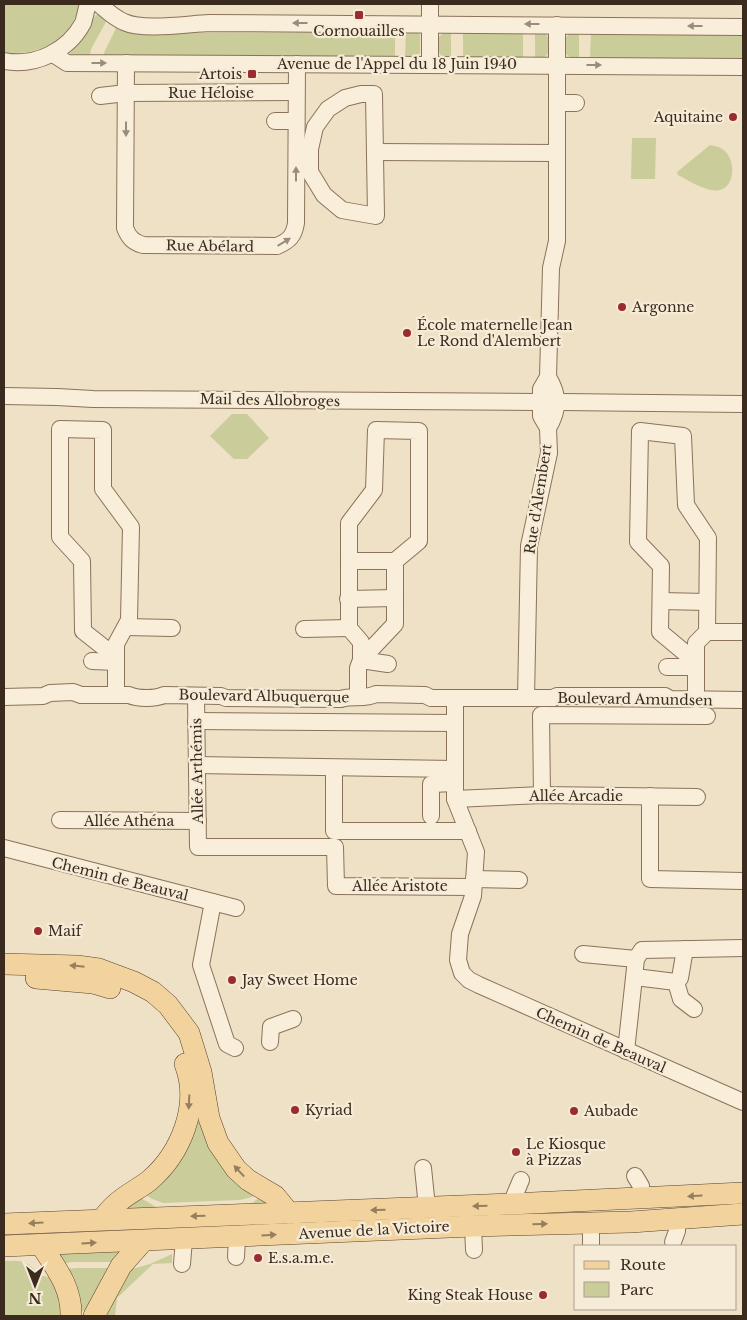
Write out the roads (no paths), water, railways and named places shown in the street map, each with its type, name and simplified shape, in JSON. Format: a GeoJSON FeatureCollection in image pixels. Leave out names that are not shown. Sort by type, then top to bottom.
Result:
{"type":"FeatureCollection","features":[{"type":"Feature","properties":{"kind":"main road"},"geometry":{"type":"LineString","coordinates":[[4,964],[77,966],[100,969],[134,982],[153,992],[168,1006],[189,1033],[201,1072],[209,1118],[218,1143],[242,1175],[262,1190],[275,1196],[289,1213]]}},
{"type":"Feature","properties":{"kind":"main road"},"geometry":{"type":"LineString","coordinates":[[4,978],[42,978],[93,982],[124,992],[151,1008],[171,1030],[188,1071],[190,1103],[184,1133],[174,1152],[151,1179],[115,1204],[102,1219]]}},
{"type":"Feature","properties":{"kind":"main road","name":"Avenue de la Victoire"},"geometry":{"type":"LineString","coordinates":[[4,1224],[743,1194]]}},
{"type":"Feature","properties":{"kind":"main road","name":"Avenue de la Victoire"},"geometry":{"type":"LineString","coordinates":[[4,1246],[184,1239],[236,1247],[474,1226],[591,1223],[743,1214]]}},
{"type":"Feature","properties":{"kind":"main road"},"geometry":{"type":"LineString","coordinates":[[94,1316],[121,1266],[143,1241]]}},
{"type":"Feature","properties":{"kind":"main road"},"geometry":{"type":"LineString","coordinates":[[41,1245],[66,1285],[71,1299],[71,1316]]}},
{"type":"Feature","properties":{"kind":"street"},"geometry":{"type":"LineString","coordinates":[[4,61],[14,63],[34,61],[54,54],[71,40],[83,22],[88,4]]}},
{"type":"Feature","properties":{"kind":"street"},"geometry":{"type":"LineString","coordinates":[[99,4],[125,23],[148,26],[209,23],[743,26]]}},
{"type":"Feature","properties":{"kind":"street"},"geometry":{"type":"LineString","coordinates":[[430,4],[430,64]]}},
{"type":"Feature","properties":{"kind":"street","name":"Rue d'Alembert"},"geometry":{"type":"LineString","coordinates":[[526,698],[528,546],[549,452],[548,428],[541,416],[541,389],[548,378],[551,268],[557,241],[565,223],[557,154],[557,25]]}},
{"type":"Feature","properties":{"kind":"street","name":"Avenue de l'Appel du 18 Juin 1940"},"geometry":{"type":"LineString","coordinates":[[54,54],[67,62],[743,66]]}},
{"type":"Feature","properties":{"kind":"street","name":"Rue Abélard"},"geometry":{"type":"LineString","coordinates":[[126,63],[125,228],[132,241],[144,245],[277,246],[286,242],[292,236],[296,223],[297,64]]}},
{"type":"Feature","properties":{"kind":"street","name":"Rue Héloise"},"geometry":{"type":"LineString","coordinates":[[100,96],[126,93],[296,92]]}},
{"type":"Feature","properties":{"kind":"street"},"geometry":{"type":"LineString","coordinates":[[361,94],[374,94],[375,152],[376,216],[342,210],[324,195],[310,172],[310,149],[315,127],[328,109],[345,98],[361,94]]}},
{"type":"Feature","properties":{"kind":"street"},"geometry":{"type":"LineString","coordinates":[[557,103],[576,103]]}},
{"type":"Feature","properties":{"kind":"street"},"geometry":{"type":"LineString","coordinates":[[275,121],[296,121]]}},
{"type":"Feature","properties":{"kind":"street"},"geometry":{"type":"LineString","coordinates":[[375,152],[557,154]]}},
{"type":"Feature","properties":{"kind":"street","name":"Mail des Allobroges"},"geometry":{"type":"LineString","coordinates":[[4,396],[103,399],[536,402]]}},
{"type":"Feature","properties":{"kind":"street"},"geometry":{"type":"LineString","coordinates":[[561,402],[743,404]]}},
{"type":"Feature","properties":{"kind":"street"},"geometry":{"type":"LineString","coordinates":[[116,659],[83,631],[85,561],[60,537],[60,429],[103,430],[103,490],[131,527],[126,597],[129,620],[116,644],[116,659],[116,695]]}},
{"type":"Feature","properties":{"kind":"street"},"geometry":{"type":"LineString","coordinates":[[349,561],[395,562],[419,541],[419,431],[376,430],[374,490],[349,523],[348,628],[361,642],[361,660],[358,668],[358,697]]}},
{"type":"Feature","properties":{"kind":"street"},"geometry":{"type":"LineString","coordinates":[[696,665],[660,632],[664,565],[638,542],[640,431],[683,436],[686,505],[708,538],[707,632],[696,643],[696,665],[696,700]]}},
{"type":"Feature","properties":{"kind":"street"},"geometry":{"type":"LineString","coordinates":[[361,660],[395,624],[395,562]]}},
{"type":"Feature","properties":{"kind":"street"},"geometry":{"type":"LineString","coordinates":[[348,599],[395,598]]}},
{"type":"Feature","properties":{"kind":"street"},"geometry":{"type":"LineString","coordinates":[[661,601],[707,602]]}},
{"type":"Feature","properties":{"kind":"street"},"geometry":{"type":"LineString","coordinates":[[126,627],[172,628]]}},
{"type":"Feature","properties":{"kind":"street"},"geometry":{"type":"LineString","coordinates":[[304,629],[348,628]]}},
{"type":"Feature","properties":{"kind":"street"},"geometry":{"type":"LineString","coordinates":[[707,632],[743,632]]}},
{"type":"Feature","properties":{"kind":"street"},"geometry":{"type":"LineString","coordinates":[[92,661],[116,659]]}},
{"type":"Feature","properties":{"kind":"street"},"geometry":{"type":"LineString","coordinates":[[361,660],[388,664]]}},
{"type":"Feature","properties":{"kind":"street"},"geometry":{"type":"LineString","coordinates":[[666,667],[696,665]]}},
{"type":"Feature","properties":{"kind":"street","name":"Boulevard Albuquerque"},"geometry":{"type":"LineString","coordinates":[[4,697],[43,696],[50,693],[74,692],[81,695],[159,698],[164,695],[220,696],[226,698],[341,699],[346,697],[370,697],[376,694],[455,698],[526,698]]}},
{"type":"Feature","properties":{"kind":"street","name":"Allée Arthémis"},"geometry":{"type":"LineString","coordinates":[[196,696],[198,847],[335,847]]}},
{"type":"Feature","properties":{"kind":"street","name":"Boulevard Amundsen"},"geometry":{"type":"LineString","coordinates":[[526,698],[553,698],[557,696],[665,696],[670,699],[743,700]]}},
{"type":"Feature","properties":{"kind":"street"},"geometry":{"type":"LineString","coordinates":[[455,698],[455,784],[476,852],[474,883],[518,880]]}},
{"type":"Feature","properties":{"kind":"street"},"geometry":{"type":"LineString","coordinates":[[542,795],[541,715],[707,716]]}},
{"type":"Feature","properties":{"kind":"street"},"geometry":{"type":"LineString","coordinates":[[196,721],[454,722]]}},
{"type":"Feature","properties":{"kind":"street"},"geometry":{"type":"LineString","coordinates":[[197,765],[334,768],[455,784]]}},
{"type":"Feature","properties":{"kind":"street"},"geometry":{"type":"LineString","coordinates":[[334,768],[334,831],[468,831]]}},
{"type":"Feature","properties":{"kind":"street"},"geometry":{"type":"LineString","coordinates":[[431,816],[431,784],[455,784]]}},
{"type":"Feature","properties":{"kind":"street","name":"Allée Arcadie"},"geometry":{"type":"LineString","coordinates":[[455,784],[542,795],[697,797]]}},
{"type":"Feature","properties":{"kind":"street"},"geometry":{"type":"LineString","coordinates":[[650,796],[650,879],[743,880]]}},
{"type":"Feature","properties":{"kind":"street","name":"Allée Athéna"},"geometry":{"type":"LineString","coordinates":[[60,820],[198,821]]}},
{"type":"Feature","properties":{"kind":"street","name":"Allée Aristote"},"geometry":{"type":"LineString","coordinates":[[335,847],[336,886],[474,883]]}},
{"type":"Feature","properties":{"kind":"street","name":"Chemin de Beauval"},"geometry":{"type":"LineString","coordinates":[[4,848],[236,908]]}},
{"type":"Feature","properties":{"kind":"street","name":"Chemin de Beauval"},"geometry":{"type":"LineString","coordinates":[[474,883],[473,896],[460,934],[458,960],[462,973],[469,980],[633,1060],[743,1102]]}},
{"type":"Feature","properties":{"kind":"street"},"geometry":{"type":"LineString","coordinates":[[213,902],[201,965],[227,1044],[235,1048]]}},
{"type":"Feature","properties":{"kind":"street"},"geometry":{"type":"LineString","coordinates":[[633,1060],[636,959],[642,950],[743,948]]}},
{"type":"Feature","properties":{"kind":"street"},"geometry":{"type":"LineString","coordinates":[[676,982],[680,978],[685,949]]}},
{"type":"Feature","properties":{"kind":"street"},"geometry":{"type":"LineString","coordinates":[[583,954],[636,959]]}},
{"type":"Feature","properties":{"kind":"street"},"geometry":{"type":"LineString","coordinates":[[635,977],[676,982]]}},
{"type":"Feature","properties":{"kind":"street"},"geometry":{"type":"LineString","coordinates":[[676,982],[681,999],[694,1009]]}},
{"type":"Feature","properties":{"kind":"street"},"geometry":{"type":"LineString","coordinates":[[270,1042],[271,1027],[293,1019]]}},
{"type":"Feature","properties":{"kind":"street"},"geometry":{"type":"LineString","coordinates":[[423,1168],[427,1208]]}},
{"type":"Feature","properties":{"kind":"street"},"geometry":{"type":"LineString","coordinates":[[635,1176],[641,1186],[642,1198]]}},
{"type":"Feature","properties":{"kind":"street"},"geometry":{"type":"LineString","coordinates":[[511,1204],[521,1180]]}},
{"type":"Feature","properties":{"kind":"street"},"geometry":{"type":"LineString","coordinates":[[673,1242],[677,1231],[676,1219]]}},
{"type":"Feature","properties":{"kind":"street"},"geometry":{"type":"LineString","coordinates":[[591,1223],[591,1245]]}},
{"type":"Feature","properties":{"kind":"street"},"geometry":{"type":"LineString","coordinates":[[474,1226],[474,1250]]}},
{"type":"Feature","properties":{"kind":"street"},"geometry":{"type":"LineString","coordinates":[[182,1264],[184,1239]]}},
{"type":"Feature","properties":{"kind":"place","name":"Cornouailles"},"geometry":{"type":"Point","coordinates":[359,15]}},
{"type":"Feature","properties":{"kind":"place","name":"Artois"},"geometry":{"type":"Point","coordinates":[252,74]}},
{"type":"Feature","properties":{"kind":"place","name":"Aquitaine"},"geometry":{"type":"Point","coordinates":[733,117]}},
{"type":"Feature","properties":{"kind":"place","name":"Argonne"},"geometry":{"type":"Point","coordinates":[622,307]}},
{"type":"Feature","properties":{"kind":"place","name":"École maternelle Jean Le Rond d'Alembert"},"geometry":{"type":"Point","coordinates":[407,333]}},
{"type":"Feature","properties":{"kind":"place","name":"Maif"},"geometry":{"type":"Point","coordinates":[38,931]}},
{"type":"Feature","properties":{"kind":"place","name":"Jay Sweet Home"},"geometry":{"type":"Point","coordinates":[232,980]}},
{"type":"Feature","properties":{"kind":"place","name":"Kyriad"},"geometry":{"type":"Point","coordinates":[295,1110]}},
{"type":"Feature","properties":{"kind":"place","name":"Aubade"},"geometry":{"type":"Point","coordinates":[574,1111]}},
{"type":"Feature","properties":{"kind":"place","name":"Le Kiosque à Pizzas"},"geometry":{"type":"Point","coordinates":[516,1152]}},
{"type":"Feature","properties":{"kind":"place","name":"E.s.a.m.e."},"geometry":{"type":"Point","coordinates":[258,1258]}},
{"type":"Feature","properties":{"kind":"place","name":"King Steak House"},"geometry":{"type":"Point","coordinates":[543,1295]}}]}
